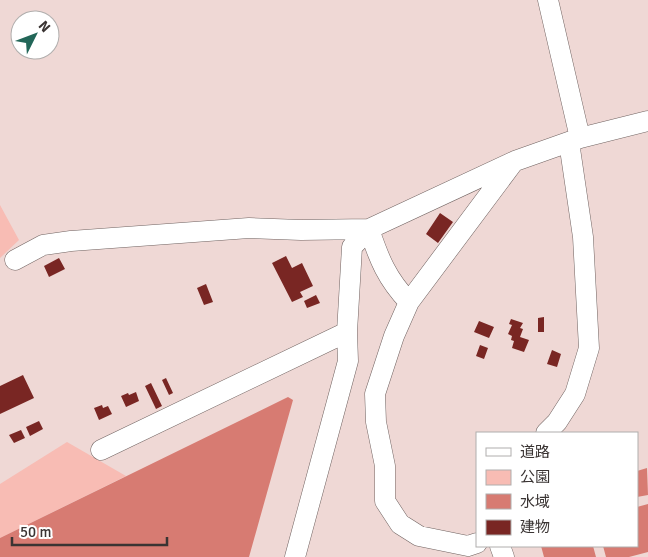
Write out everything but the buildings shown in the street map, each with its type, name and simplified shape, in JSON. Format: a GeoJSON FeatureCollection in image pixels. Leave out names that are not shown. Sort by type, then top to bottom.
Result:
{"type":"FeatureCollection","features":[{"type":"Feature","properties":{"kind":"lane"},"geometry":{"type":"LineString","coordinates":[[547,432],[557,422],[575,394],[589,348],[583,237],[574,140],[548,0]]}},
{"type":"Feature","properties":{"kind":"lane"},"geometry":{"type":"LineString","coordinates":[[296,557],[348,361],[347,332],[352,247],[369,229],[515,160],[574,140],[648,121]]}},
{"type":"Feature","properties":{"kind":"lane"},"geometry":{"type":"LineString","coordinates":[[476,543],[468,546],[419,536],[400,524],[385,501],[385,466],[376,422],[376,394],[394,336],[408,302],[515,160]]}},
{"type":"Feature","properties":{"kind":"lane"},"geometry":{"type":"LineString","coordinates":[[15,260],[43,245],[71,241],[249,228],[301,230],[369,229]]}},
{"type":"Feature","properties":{"kind":"lane"},"geometry":{"type":"LineString","coordinates":[[369,229],[378,256],[393,286],[408,302]]}},
{"type":"Feature","properties":{"kind":"lane"},"geometry":{"type":"LineString","coordinates":[[101,450],[347,332]]}},
{"type":"Feature","properties":{"kind":"shaded area"},"geometry":{"type":"Polygon","coordinates":[[[0,0],[648,0],[648,557],[0,557],[0,0]]]}},
{"type":"Feature","properties":{"kind":"green space"},"geometry":{"type":"Polygon","coordinates":[[[0,205],[19,240],[0,258],[0,205]]]}},
{"type":"Feature","properties":{"kind":"green space"},"geometry":{"type":"Polygon","coordinates":[[[67,442],[126,476],[0,538],[0,484],[67,442]]]}},
{"type":"Feature","properties":{"kind":"water"},"geometry":{"type":"Polygon","coordinates":[[[288,397],[293,400],[249,557],[0,557],[0,538],[288,397]]]}},
{"type":"Feature","properties":{"kind":"water"},"geometry":{"type":"Polygon","coordinates":[[[647,468],[648,495],[638,497],[638,471],[647,468]]]}},
{"type":"Feature","properties":{"kind":"water"},"geometry":{"type":"Polygon","coordinates":[[[648,504],[648,552],[629,557],[606,557],[603,547],[638,547],[638,507],[648,504]]]}},
{"type":"Feature","properties":{"kind":"water"},"geometry":{"type":"Polygon","coordinates":[[[541,547],[593,547],[596,557],[544,557],[541,547]]]}}]}
